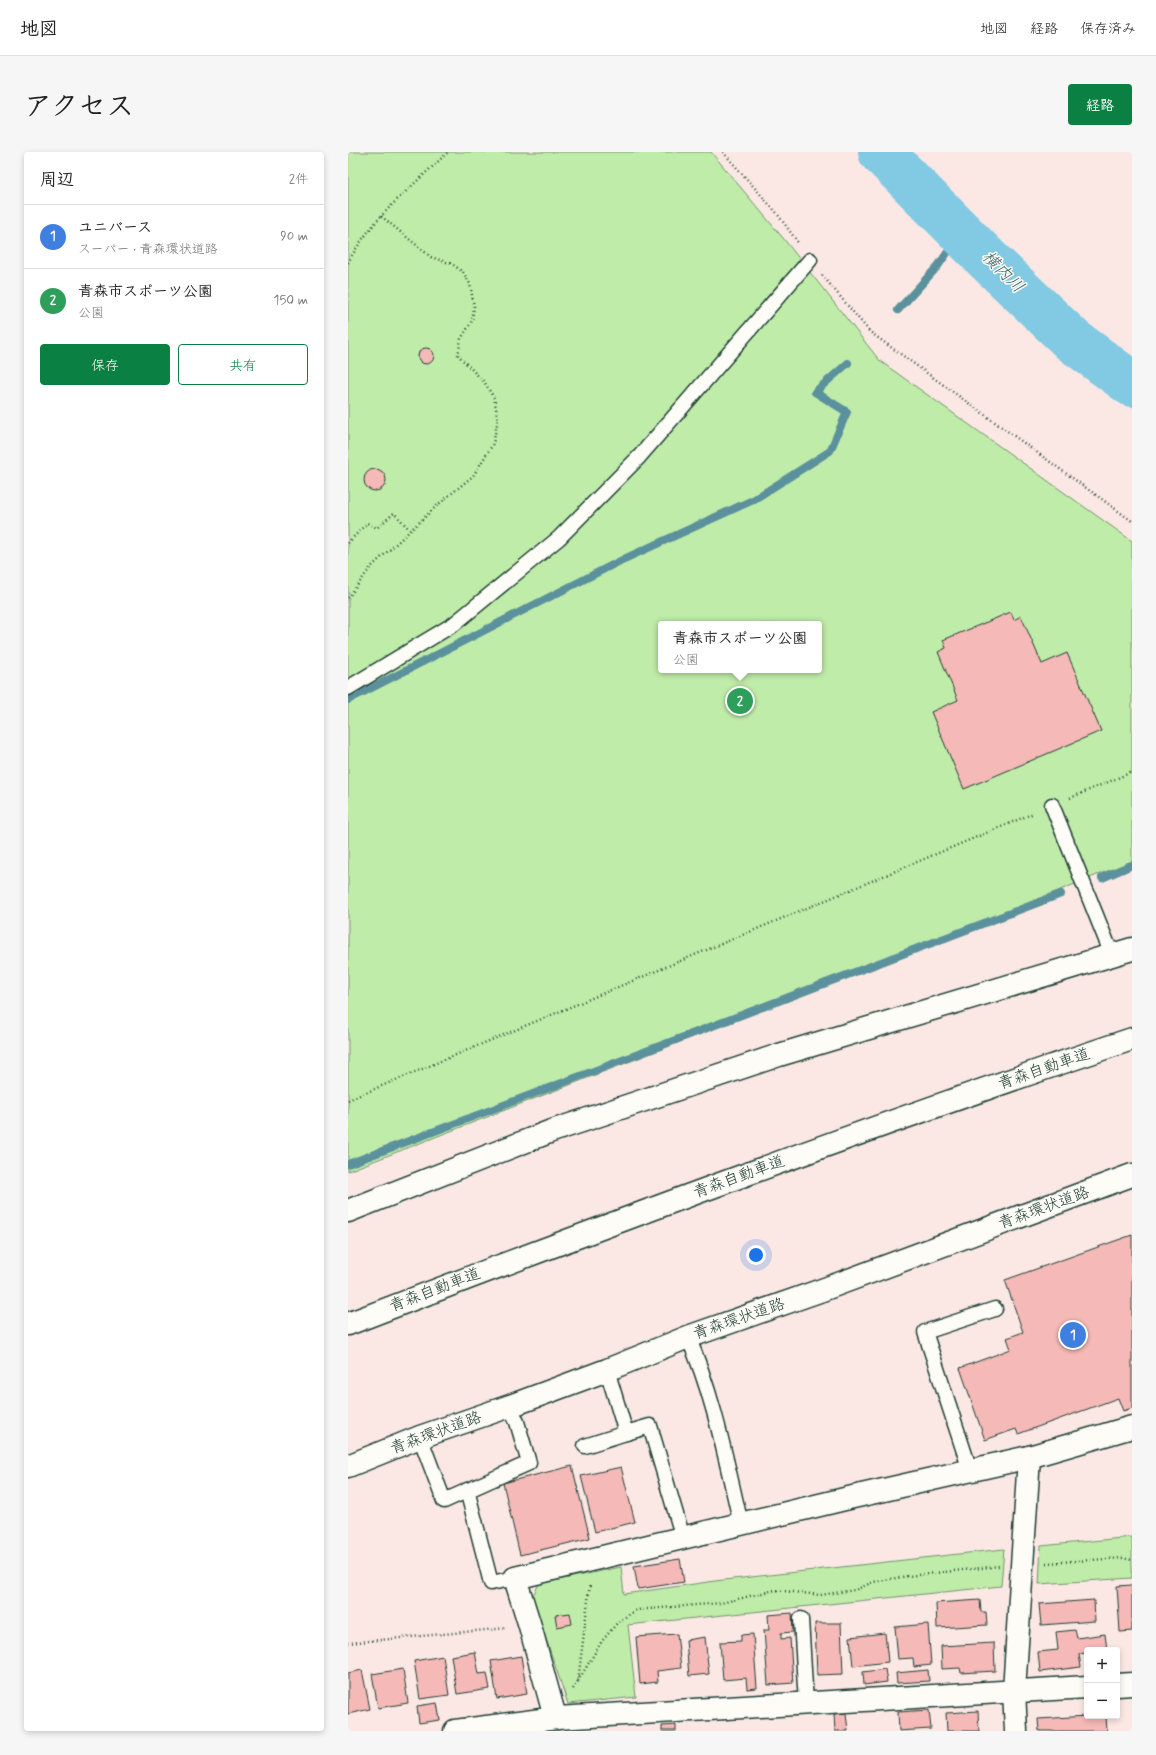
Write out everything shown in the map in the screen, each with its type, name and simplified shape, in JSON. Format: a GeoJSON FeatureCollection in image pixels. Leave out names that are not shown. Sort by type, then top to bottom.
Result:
{"type":"FeatureCollection","features":[{"type":"Feature","properties":{"kind":"main road"},"geometry":{"type":"LineString","coordinates":[[348,1211],[549,1132],[779,1056],[1122,952]]}},
{"type":"Feature","properties":{"kind":"main road","name":"青森自動車道"},"geometry":{"type":"LineString","coordinates":[[348,1324],[524,1256],[904,1116],[1132,1039]]}},
{"type":"Feature","properties":{"kind":"main road","name":"青森環状道路"},"geometry":{"type":"LineString","coordinates":[[348,1466],[420,1437],[607,1370],[688,1337],[822,1290],[1132,1175]]}},
{"type":"Feature","properties":{"kind":"main road"},"geometry":{"type":"LineString","coordinates":[[562,1719],[515,1578],[1029,1457],[1132,1427]]}},
{"type":"Feature","properties":{"kind":"main road"},"geometry":{"type":"LineString","coordinates":[[1016,1731],[1014,1691],[1029,1457]]}},
{"type":"Feature","properties":{"kind":"main road"},"geometry":{"type":"LineString","coordinates":[[1120,1685],[1132,1684]]}},
{"type":"Feature","properties":{"kind":"main road"},"geometry":{"type":"LineString","coordinates":[[455,1731],[562,1719],[1084,1687]]}},
{"type":"Feature","properties":{"kind":"lane"},"geometry":{"type":"LineString","coordinates":[[348,688],[454,624],[559,538],[639,457],[810,260]]}},
{"type":"Feature","properties":{"kind":"lane"},"geometry":{"type":"LineString","coordinates":[[1052,805],[1122,952]]}},
{"type":"Feature","properties":{"kind":"lane"},"geometry":{"type":"LineString","coordinates":[[970,1470],[925,1332],[995,1309]]}},
{"type":"Feature","properties":{"kind":"lane"},"geometry":{"type":"LineString","coordinates":[[688,1337],[697,1357],[713,1406],[741,1524]]}},
{"type":"Feature","properties":{"kind":"lane"},"geometry":{"type":"LineString","coordinates":[[607,1370],[626,1433]]}},
{"type":"Feature","properties":{"kind":"lane"},"geometry":{"type":"LineString","coordinates":[[420,1437],[444,1501],[529,1463],[517,1422],[510,1406]]}},
{"type":"Feature","properties":{"kind":"lane"},"geometry":{"type":"LineString","coordinates":[[585,1446],[650,1426],[683,1538]]}},
{"type":"Feature","properties":{"kind":"lane"},"geometry":{"type":"LineString","coordinates":[[467,1490],[491,1583],[515,1578]]}},
{"type":"Feature","properties":{"kind":"lane"},"geometry":{"type":"LineString","coordinates":[[801,1619],[806,1704]]}},
{"type":"Feature","properties":{"kind":"path"},"geometry":{"type":"LineString","coordinates":[[348,263],[356,247],[381,216],[448,152]]}},
{"type":"Feature","properties":{"kind":"path"},"geometry":{"type":"LineString","coordinates":[[723,152],[776,212],[810,260],[870,332],[1132,521]]}},
{"type":"Feature","properties":{"kind":"path"},"geometry":{"type":"LineString","coordinates":[[348,598],[371,567],[410,530],[473,476],[493,444],[498,419],[494,398],[485,383],[458,355],[461,339],[472,322],[474,306],[470,284],[462,272],[452,264],[431,257],[381,216]]}},
{"type":"Feature","properties":{"kind":"path"},"geometry":{"type":"LineString","coordinates":[[348,543],[367,524],[377,528],[394,513],[410,530]]}},
{"type":"Feature","properties":{"kind":"path"},"geometry":{"type":"LineString","coordinates":[[348,1100],[1132,772]]}},
{"type":"Feature","properties":{"kind":"path"},"geometry":{"type":"LineString","coordinates":[[562,1719],[570,1695],[602,1640],[618,1622],[636,1610],[721,1602],[775,1590],[820,1595],[855,1590],[873,1582],[908,1576],[1022,1564],[1122,1558],[1132,1560]]}},
{"type":"Feature","properties":{"kind":"path"},"geometry":{"type":"LineString","coordinates":[[578,1681],[593,1560]]}},
{"type":"Feature","properties":{"kind":"path"},"geometry":{"type":"LineString","coordinates":[[348,1643],[530,1626]]}},
{"type":"Feature","properties":{"kind":"green space"},"geometry":{"type":"Polygon","coordinates":[[[348,152],[711,152],[783,238],[880,361],[1132,541],[1132,861],[742,1018],[348,1171],[348,152]]]}},
{"type":"Feature","properties":{"kind":"green space"},"geometry":{"type":"Polygon","coordinates":[[[1132,1537],[1132,1578],[1039,1584],[1041,1546],[1132,1537]]]}},
{"type":"Feature","properties":{"kind":"green space"},"geometry":{"type":"Polygon","coordinates":[[[1004,1549],[1001,1586],[628,1625],[636,1697],[568,1704],[532,1597],[539,1584],[621,1567],[624,1594],[715,1581],[1004,1549]]]}},
{"type":"Feature","properties":{"kind":"building"},"geometry":{"type":"Polygon","coordinates":[[[426,348],[433,353],[434,356],[429,363],[426,364],[419,359],[418,356],[423,349],[426,348]]]}},
{"type":"Feature","properties":{"kind":"building"},"geometry":{"type":"Polygon","coordinates":[[[375,469],[383,472],[386,480],[383,488],[375,491],[367,488],[364,480],[367,472],[375,469]]]}},
{"type":"Feature","properties":{"kind":"building"},"geometry":{"type":"Polygon","coordinates":[[[1011,612],[1014,620],[1021,616],[1042,664],[1067,653],[1101,731],[964,789],[931,712],[958,700],[938,652],[946,648],[943,640],[1011,612]]]}},
{"type":"Feature","properties":{"kind":"building"},"geometry":{"type":"Polygon","coordinates":[[[1132,1235],[1132,1408],[1123,1411],[1118,1398],[1018,1434],[1016,1429],[985,1440],[960,1368],[1011,1349],[1007,1338],[1023,1332],[1005,1280],[1132,1235]]]}},
{"type":"Feature","properties":{"kind":"building"},"geometry":{"type":"Polygon","coordinates":[[[572,1466],[590,1538],[520,1555],[503,1483],[572,1466]]]}},
{"type":"Feature","properties":{"kind":"building"},"geometry":{"type":"Polygon","coordinates":[[[621,1467],[635,1522],[595,1532],[581,1476],[621,1467]]]}},
{"type":"Feature","properties":{"kind":"building"},"geometry":{"type":"Polygon","coordinates":[[[680,1559],[684,1582],[638,1589],[634,1566],[680,1559]]]}},
{"type":"Feature","properties":{"kind":"building"},"geometry":{"type":"Polygon","coordinates":[[[1132,1585],[1132,1631],[1120,1632],[1117,1586],[1132,1585]]]}},
{"type":"Feature","properties":{"kind":"building"},"geometry":{"type":"Polygon","coordinates":[[[980,1600],[981,1612],[986,1612],[987,1625],[937,1628],[936,1603],[980,1600]]]}},
{"type":"Feature","properties":{"kind":"building"},"geometry":{"type":"Polygon","coordinates":[[[1094,1600],[1095,1621],[1041,1625],[1039,1604],[1094,1600]]]}},
{"type":"Feature","properties":{"kind":"building"},"geometry":{"type":"Polygon","coordinates":[[[570,1613],[572,1624],[557,1627],[555,1615],[570,1613]]]}},
{"type":"Feature","properties":{"kind":"building"},"geometry":{"type":"Polygon","coordinates":[[[792,1613],[793,1632],[781,1633],[781,1639],[790,1638],[793,1683],[768,1685],[764,1630],[769,1630],[768,1615],[792,1613]]]}},
{"type":"Feature","properties":{"kind":"building"},"geometry":{"type":"Polygon","coordinates":[[[815,1623],[841,1623],[843,1674],[817,1675],[815,1623]]]}},
{"type":"Feature","properties":{"kind":"building"},"geometry":{"type":"Polygon","coordinates":[[[928,1624],[931,1665],[914,1667],[913,1658],[898,1659],[895,1627],[928,1624]]]}},
{"type":"Feature","properties":{"kind":"building"},"geometry":{"type":"Polygon","coordinates":[[[1075,1630],[1077,1638],[1105,1634],[1107,1647],[1084,1647],[1084,1653],[1079,1654],[1081,1667],[1040,1672],[1038,1652],[1058,1650],[1056,1632],[1075,1630]]]}},
{"type":"Feature","properties":{"kind":"building"},"geometry":{"type":"Polygon","coordinates":[[[885,1633],[888,1662],[853,1666],[850,1637],[885,1633]]]}},
{"type":"Feature","properties":{"kind":"building"},"geometry":{"type":"Polygon","coordinates":[[[677,1634],[681,1668],[657,1671],[658,1682],[640,1684],[636,1637],[677,1634]]]}},
{"type":"Feature","properties":{"kind":"building"},"geometry":{"type":"Polygon","coordinates":[[[753,1634],[757,1688],[747,1689],[746,1678],[723,1680],[720,1642],[741,1641],[741,1635],[753,1634]]]}},
{"type":"Feature","properties":{"kind":"building"},"geometry":{"type":"Polygon","coordinates":[[[705,1637],[709,1674],[689,1676],[686,1640],[705,1637]]]}},
{"type":"Feature","properties":{"kind":"building"},"geometry":{"type":"Polygon","coordinates":[[[994,1643],[995,1671],[961,1673],[960,1668],[942,1669],[941,1646],[994,1643]]]}},
{"type":"Feature","properties":{"kind":"building"},"geometry":{"type":"Polygon","coordinates":[[[475,1652],[479,1674],[487,1673],[490,1689],[457,1694],[451,1656],[475,1652]]]}},
{"type":"Feature","properties":{"kind":"building"},"geometry":{"type":"Polygon","coordinates":[[[443,1656],[449,1695],[420,1699],[414,1661],[443,1656]]]}},
{"type":"Feature","properties":{"kind":"building"},"geometry":{"type":"Polygon","coordinates":[[[521,1656],[527,1694],[497,1699],[491,1661],[521,1656]]]}},
{"type":"Feature","properties":{"kind":"building"},"geometry":{"type":"Polygon","coordinates":[[[403,1669],[408,1703],[378,1708],[372,1674],[403,1669]]]}},
{"type":"Feature","properties":{"kind":"building"},"geometry":{"type":"Polygon","coordinates":[[[885,1669],[887,1682],[864,1685],[863,1672],[885,1669]]]}},
{"type":"Feature","properties":{"kind":"building"},"geometry":{"type":"Polygon","coordinates":[[[362,1670],[370,1709],[348,1714],[348,1673],[362,1670]]]}},
{"type":"Feature","properties":{"kind":"building"},"geometry":{"type":"Polygon","coordinates":[[[928,1670],[929,1681],[897,1683],[896,1673],[928,1670]]]}},
{"type":"Feature","properties":{"kind":"building"},"geometry":{"type":"Polygon","coordinates":[[[437,1703],[440,1720],[419,1723],[417,1706],[437,1703]]]}},
{"type":"Feature","properties":{"kind":"building"},"geometry":{"type":"Polygon","coordinates":[[[929,1710],[931,1729],[899,1731],[898,1712],[929,1710]]]}},
{"type":"Feature","properties":{"kind":"building"},"geometry":{"type":"Polygon","coordinates":[[[978,1711],[979,1731],[947,1731],[946,1713],[978,1711]]]}},
{"type":"Feature","properties":{"kind":"building"},"geometry":{"type":"Polygon","coordinates":[[[846,1713],[848,1731],[835,1731],[834,1714],[846,1713]]]}},
{"type":"Feature","properties":{"kind":"building"},"geometry":{"type":"Polygon","coordinates":[[[1084,1716],[1084,1719],[1106,1719],[1107,1731],[1039,1731],[1038,1719],[1084,1716]]]}},
{"type":"Feature","properties":{"kind":"building"},"geometry":{"type":"Polygon","coordinates":[[[676,1725],[676,1731],[662,1731],[662,1726],[676,1725]]]}},
{"type":"Feature","properties":{"kind":"waterway","name":"横内川"},"geometry":{"type":"LineString","coordinates":[[881,152],[987,259],[1072,340],[1132,384]]}},
{"type":"Feature","properties":{"kind":"waterway"},"geometry":{"type":"LineString","coordinates":[[898,310],[938,266],[961,233]]}},
{"type":"Feature","properties":{"kind":"waterway"},"geometry":{"type":"LineString","coordinates":[[348,700],[624,559],[753,500],[830,451],[847,412],[815,392],[848,363]]}},
{"type":"Feature","properties":{"kind":"waterway"},"geometry":{"type":"LineString","coordinates":[[1102,878],[1132,865]]}},
{"type":"Feature","properties":{"kind":"waterway"},"geometry":{"type":"LineString","coordinates":[[348,1164],[1061,894]]}},
{"type":"Feature","properties":{"kind":"place","name":"青森市スポーツ公園"},"geometry":{"type":"Point","coordinates":[740,701]}},
{"type":"Feature","properties":{"kind":"place","name":"ユニバース"},"geometry":{"type":"Point","coordinates":[1073,1335]}}]}
